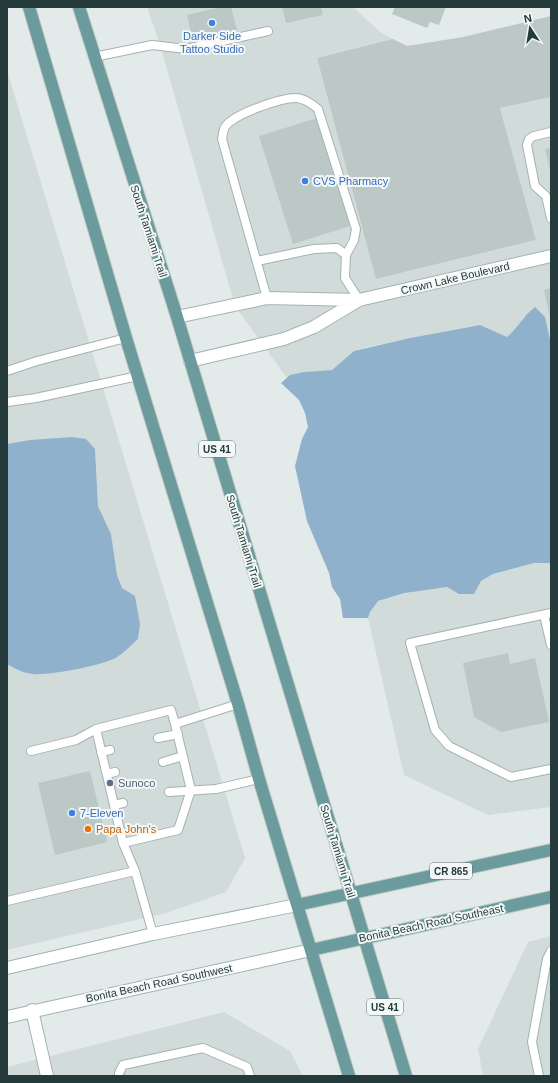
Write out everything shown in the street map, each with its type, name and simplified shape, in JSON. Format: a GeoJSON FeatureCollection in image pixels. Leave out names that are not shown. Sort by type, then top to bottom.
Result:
{"type":"FeatureCollection","features":[{"type":"Feature","properties":{"kind":"main road"},"geometry":{"type":"LineString","coordinates":[[29,7],[126,338],[238,704],[259,779],[349,1076]]}},
{"type":"Feature","properties":{"kind":"main road","name":"South Tamiami Trail"},"geometry":{"type":"LineString","coordinates":[[79,7],[177,317],[406,1076]]}},
{"type":"Feature","properties":{"kind":"main road","name":"CR 865"},"geometry":{"type":"LineString","coordinates":[[297,905],[551,850]]}},
{"type":"Feature","properties":{"kind":"main road","name":"Bonita Beach Road Southeast"},"geometry":{"type":"LineString","coordinates":[[311,950],[551,897]]}},
{"type":"Feature","properties":{"kind":"street","name":"Crown Lake Boulevard"},"geometry":{"type":"LineString","coordinates":[[177,317],[267,298],[359,300],[551,256]]}},
{"type":"Feature","properties":{"kind":"street","name":"Crown Lake Boulevard"},"geometry":{"type":"LineString","coordinates":[[190,361],[284,339],[314,327],[359,300]]}},
{"type":"Feature","properties":{"kind":"street","name":"CR 865"},"geometry":{"type":"LineString","coordinates":[[7,968],[153,934],[297,905]]}},
{"type":"Feature","properties":{"kind":"street","name":"Bonita Beach Road Southwest"},"geometry":{"type":"LineString","coordinates":[[7,1017],[32,1010],[311,950]]}},
{"type":"Feature","properties":{"kind":"street"},"geometry":{"type":"LineString","coordinates":[[32,1010],[47,1076]]}},
{"type":"Feature","properties":{"kind":"lane"},"geometry":{"type":"LineString","coordinates":[[94,57],[152,45],[186,49],[268,31]]}},
{"type":"Feature","properties":{"kind":"lane"},"geometry":{"type":"LineString","coordinates":[[267,298],[222,139],[224,127],[235,116],[280,101],[297,98],[307,101],[318,109],[356,229],[354,240],[346,255],[345,278],[359,300]]}},
{"type":"Feature","properties":{"kind":"lane"},"geometry":{"type":"LineString","coordinates":[[551,132],[534,136],[529,139],[527,145],[534,186],[549,196],[551,218]]}},
{"type":"Feature","properties":{"kind":"lane"},"geometry":{"type":"LineString","coordinates":[[257,261],[314,248],[337,248],[346,255]]}},
{"type":"Feature","properties":{"kind":"lane"},"geometry":{"type":"LineString","coordinates":[[7,371],[37,361],[126,338]]}},
{"type":"Feature","properties":{"kind":"lane"},"geometry":{"type":"LineString","coordinates":[[7,402],[36,398],[138,376]]}},
{"type":"Feature","properties":{"kind":"lane"},"geometry":{"type":"LineString","coordinates":[[551,645],[547,614],[410,643],[435,730],[449,746],[511,776],[551,769]]}},
{"type":"Feature","properties":{"kind":"lane"},"geometry":{"type":"LineString","coordinates":[[175,724],[238,704]]}},
{"type":"Feature","properties":{"kind":"lane"},"geometry":{"type":"LineString","coordinates":[[31,751],[76,740],[96,729],[172,710],[191,790],[178,830],[123,843]]}},
{"type":"Feature","properties":{"kind":"lane"},"geometry":{"type":"LineString","coordinates":[[96,729],[101,752],[111,773],[114,805],[123,843],[135,871],[153,934]]}},
{"type":"Feature","properties":{"kind":"lane"},"geometry":{"type":"LineString","coordinates":[[158,738],[178,734]]}},
{"type":"Feature","properties":{"kind":"lane"},"geometry":{"type":"LineString","coordinates":[[101,752],[110,750]]}},
{"type":"Feature","properties":{"kind":"lane"},"geometry":{"type":"LineString","coordinates":[[163,762],[183,756]]}},
{"type":"Feature","properties":{"kind":"lane"},"geometry":{"type":"LineString","coordinates":[[169,792],[216,789],[259,779]]}},
{"type":"Feature","properties":{"kind":"lane"},"geometry":{"type":"LineString","coordinates":[[114,805],[123,803]]}},
{"type":"Feature","properties":{"kind":"lane"},"geometry":{"type":"LineString","coordinates":[[7,902],[135,871]]}},
{"type":"Feature","properties":{"kind":"lane"},"geometry":{"type":"LineString","coordinates":[[539,1076],[532,1042],[547,959],[551,951]]}},
{"type":"Feature","properties":{"kind":"lane"},"geometry":{"type":"LineString","coordinates":[[119,1076],[123,1065],[203,1048],[247,1067],[250,1076]]}},
{"type":"Feature","properties":{"kind":"shaded area"},"geometry":{"type":"Polygon","coordinates":[[[147,7],[353,7],[380,32],[393,39],[317,58],[377,279],[536,240],[500,108],[551,97],[551,344],[545,318],[524,316],[517,328],[507,337],[480,325],[466,327],[367,347],[354,351],[332,370],[304,372],[290,375],[287,378],[235,306],[160,45],[147,7]]]}},
{"type":"Feature","properties":{"kind":"shaded area"},"geometry":{"type":"Polygon","coordinates":[[[7,70],[245,858],[226,892],[166,913],[7,950],[7,664],[20,671],[128,648],[138,639],[140,624],[135,596],[122,588],[117,575],[111,534],[98,506],[95,449],[44,440],[30,440],[7,444],[7,70]]]}},
{"type":"Feature","properties":{"kind":"shaded area"},"geometry":{"type":"Polygon","coordinates":[[[534,563],[551,563],[551,807],[488,815],[404,775],[368,618],[370,612],[378,601],[419,590],[447,587],[459,594],[493,574],[534,563]]]}},
{"type":"Feature","properties":{"kind":"shaded area"},"geometry":{"type":"Polygon","coordinates":[[[551,936],[551,1076],[483,1076],[478,1049],[528,942],[551,936]]]}},
{"type":"Feature","properties":{"kind":"shaded area"},"geometry":{"type":"Polygon","coordinates":[[[224,1012],[290,1051],[303,1076],[7,1076],[7,1067],[224,1012]]]}},
{"type":"Feature","properties":{"kind":"water"},"geometry":{"type":"Polygon","coordinates":[[[535,307],[545,317],[551,344],[551,563],[534,563],[493,574],[481,581],[474,594],[459,594],[447,587],[405,593],[378,601],[370,612],[368,618],[343,618],[340,599],[332,587],[329,573],[307,521],[295,466],[302,439],[308,427],[305,413],[299,400],[281,383],[290,375],[304,372],[332,370],[354,351],[410,338],[480,325],[507,337],[535,307]]]}},
{"type":"Feature","properties":{"kind":"water"},"geometry":{"type":"Polygon","coordinates":[[[72,437],[86,439],[95,449],[98,506],[111,534],[117,575],[122,588],[135,596],[140,624],[138,639],[125,651],[111,660],[63,672],[40,674],[29,673],[7,664],[7,444],[30,440],[72,437]]]}},
{"type":"Feature","properties":{"kind":"building","name":"Darker Side Tattoo Studio"},"geometry":{"type":"Polygon","coordinates":[[[221,7],[231,7],[237,30],[193,40],[187,15],[221,7]]]}},
{"type":"Feature","properties":{"kind":"building"},"geometry":{"type":"Polygon","coordinates":[[[282,7],[321,7],[323,15],[286,23],[282,7]]]}},
{"type":"Feature","properties":{"kind":"building"},"geometry":{"type":"Polygon","coordinates":[[[395,7],[446,7],[439,25],[430,22],[427,28],[392,14],[395,7]]]}},
{"type":"Feature","properties":{"kind":"building"},"geometry":{"type":"Polygon","coordinates":[[[551,16],[551,97],[500,108],[536,240],[376,279],[317,58],[393,39],[407,46],[463,37],[551,16]]]}},
{"type":"Feature","properties":{"kind":"building","name":"CVS Pharmacy"},"geometry":{"type":"Polygon","coordinates":[[[317,118],[350,226],[293,244],[259,136],[317,118]]]}},
{"type":"Feature","properties":{"kind":"building"},"geometry":{"type":"Polygon","coordinates":[[[551,148],[551,170],[550,170],[545,149],[551,148]]]}},
{"type":"Feature","properties":{"kind":"building"},"geometry":{"type":"Polygon","coordinates":[[[551,288],[551,317],[550,317],[544,290],[551,288]]]}},
{"type":"Feature","properties":{"kind":"building"},"geometry":{"type":"Polygon","coordinates":[[[508,653],[510,664],[535,658],[549,722],[501,732],[474,717],[463,663],[508,653]]]}},
{"type":"Feature","properties":{"kind":"building","name":"7-Eleven"},"geometry":{"type":"Polygon","coordinates":[[[90,771],[107,842],[55,855],[38,783],[90,771]]]}},
{"type":"Feature","properties":{"kind":"place","name":"Darker Side Tattoo Studio"},"geometry":{"type":"Point","coordinates":[212,23]}},
{"type":"Feature","properties":{"kind":"place","name":"CVS Pharmacy"},"geometry":{"type":"Point","coordinates":[305,181]}},
{"type":"Feature","properties":{"kind":"place","name":"Sunoco"},"geometry":{"type":"Point","coordinates":[110,783]}},
{"type":"Feature","properties":{"kind":"place","name":"7-Eleven"},"geometry":{"type":"Point","coordinates":[72,813]}},
{"type":"Feature","properties":{"kind":"place","name":"Papa John's"},"geometry":{"type":"Point","coordinates":[88,829]}}]}
